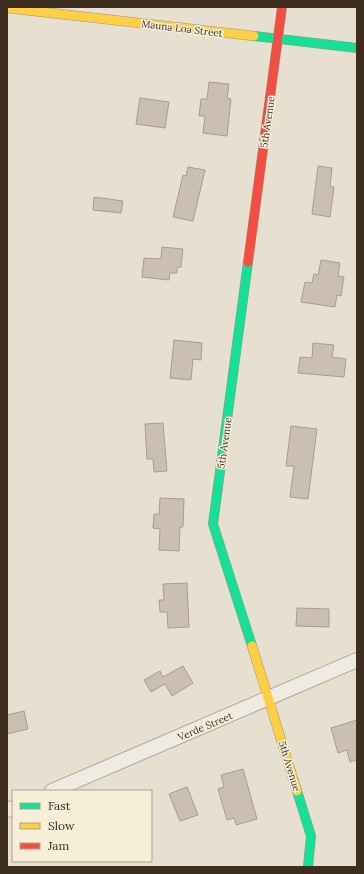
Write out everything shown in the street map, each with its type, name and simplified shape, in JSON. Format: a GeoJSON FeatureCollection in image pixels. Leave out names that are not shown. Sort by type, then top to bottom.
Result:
{"type":"FeatureCollection","features":[{"type":"Feature","properties":{"kind":"street","name":"5th Avenue"},"geometry":{"type":"LineString","coordinates":[[282,7],[213,524],[311,836],[308,867]]}},
{"type":"Feature","properties":{"kind":"street","name":"Mauna Loa Street"},"geometry":{"type":"LineString","coordinates":[[7,8],[357,48]]}},
{"type":"Feature","properties":{"kind":"street","name":"Verde Street"},"geometry":{"type":"LineString","coordinates":[[54,790],[357,660]]}},
{"type":"Feature","properties":{"kind":"building"},"geometry":{"type":"Polygon","coordinates":[[[209,82],[229,84],[227,98],[231,99],[227,136],[203,133],[205,116],[199,116],[201,99],[207,99],[209,82]]]}},
{"type":"Feature","properties":{"kind":"building"},"geometry":{"type":"Polygon","coordinates":[[[140,98],[169,102],[165,128],[136,124],[140,98]]]}},
{"type":"Feature","properties":{"kind":"building"},"geometry":{"type":"Polygon","coordinates":[[[318,166],[332,168],[330,186],[334,187],[330,217],[312,214],[318,166]]]}},
{"type":"Feature","properties":{"kind":"building"},"geometry":{"type":"Polygon","coordinates":[[[188,167],[205,170],[193,221],[173,217],[183,175],[186,176],[188,167]]]}},
{"type":"Feature","properties":{"kind":"building"},"geometry":{"type":"Polygon","coordinates":[[[94,197],[123,201],[121,213],[93,210],[94,197]]]}},
{"type":"Feature","properties":{"kind":"building"},"geometry":{"type":"Polygon","coordinates":[[[162,247],[183,249],[181,267],[177,267],[177,273],[170,273],[169,280],[142,277],[144,258],[161,259],[162,247]]]}},
{"type":"Feature","properties":{"kind":"building"},"geometry":{"type":"Polygon","coordinates":[[[321,260],[340,263],[338,276],[344,277],[341,296],[337,295],[335,307],[301,302],[305,282],[312,283],[314,274],[318,275],[321,260]]]}},
{"type":"Feature","properties":{"kind":"building"},"geometry":{"type":"Polygon","coordinates":[[[174,340],[202,343],[201,360],[193,359],[191,380],[170,378],[174,340]]]}},
{"type":"Feature","properties":{"kind":"building"},"geometry":{"type":"Polygon","coordinates":[[[313,343],[334,345],[332,357],[346,359],[344,377],[298,373],[300,357],[312,358],[313,343]]]}},
{"type":"Feature","properties":{"kind":"building"},"geometry":{"type":"Polygon","coordinates":[[[163,423],[167,471],[154,472],[153,459],[147,459],[145,424],[163,423]]]}},
{"type":"Feature","properties":{"kind":"building"},"geometry":{"type":"Polygon","coordinates":[[[291,426],[317,429],[308,499],[290,497],[294,466],[286,466],[291,426]]]}},
{"type":"Feature","properties":{"kind":"building"},"geometry":{"type":"Polygon","coordinates":[[[160,498],[184,499],[183,527],[180,527],[179,551],[159,550],[160,529],[153,528],[154,514],[159,514],[160,498]]]}},
{"type":"Feature","properties":{"kind":"building"},"geometry":{"type":"Polygon","coordinates":[[[187,583],[189,627],[168,628],[167,612],[160,612],[159,600],[164,600],[163,584],[187,583]]]}},
{"type":"Feature","properties":{"kind":"building"},"geometry":{"type":"Polygon","coordinates":[[[297,608],[329,609],[329,627],[296,626],[297,608]]]}},
{"type":"Feature","properties":{"kind":"building"},"geometry":{"type":"Polygon","coordinates":[[[183,666],[193,683],[172,696],[165,684],[151,692],[144,680],[160,671],[163,677],[183,666]]]}},
{"type":"Feature","properties":{"kind":"building"},"geometry":{"type":"Polygon","coordinates":[[[24,711],[28,729],[7,734],[7,715],[24,711]]]}},
{"type":"Feature","properties":{"kind":"building"},"geometry":{"type":"Polygon","coordinates":[[[357,720],[357,760],[350,762],[347,750],[338,753],[331,728],[357,720]]]}},
{"type":"Feature","properties":{"kind":"building"},"geometry":{"type":"Polygon","coordinates":[[[243,769],[257,819],[236,825],[234,818],[227,820],[218,789],[224,787],[221,775],[243,769]]]}},
{"type":"Feature","properties":{"kind":"building"},"geometry":{"type":"Polygon","coordinates":[[[187,787],[198,815],[180,821],[169,794],[187,787]]]}},
{"type":"Feature","properties":{"kind":"traffic: fast"},"geometry":{"type":"LineString","coordinates":[[254,36],[357,48]]}},
{"type":"Feature","properties":{"kind":"traffic: fast"},"geometry":{"type":"LineString","coordinates":[[248,262],[213,524],[252,646]]}},
{"type":"Feature","properties":{"kind":"traffic: fast"},"geometry":{"type":"LineString","coordinates":[[297,791],[311,836],[308,867]]}},
{"type":"Feature","properties":{"kind":"traffic: slow"},"geometry":{"type":"LineString","coordinates":[[7,8],[254,36]]}},
{"type":"Feature","properties":{"kind":"traffic: slow"},"geometry":{"type":"LineString","coordinates":[[252,646],[297,791]]}},
{"type":"Feature","properties":{"kind":"traffic: jam"},"geometry":{"type":"LineString","coordinates":[[248,262],[282,7]]}}]}
